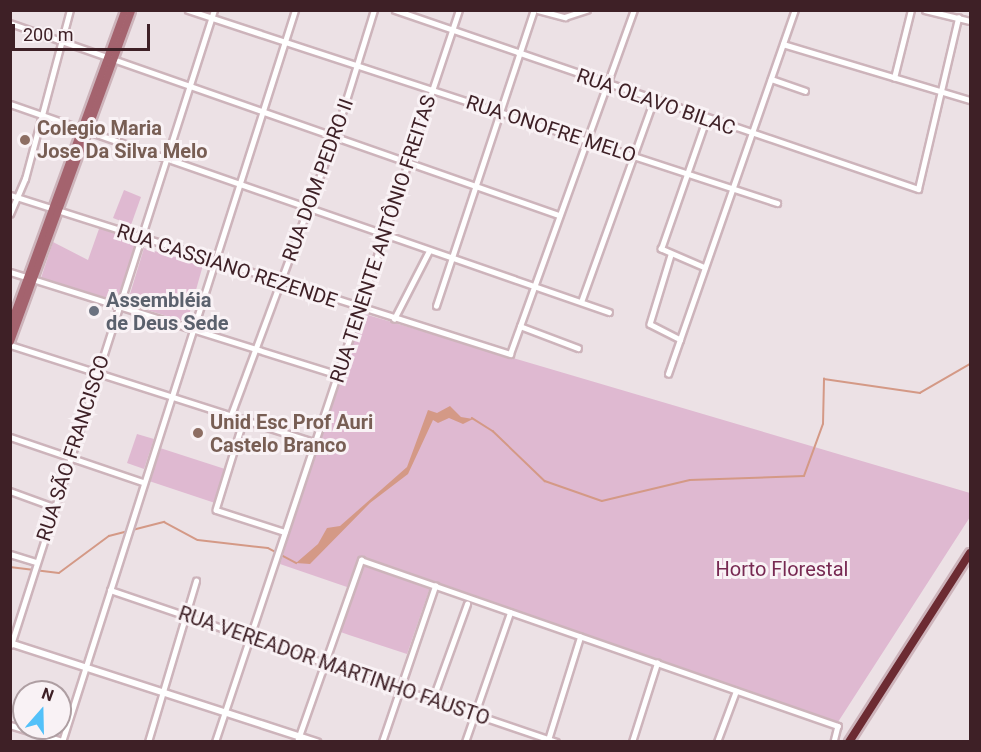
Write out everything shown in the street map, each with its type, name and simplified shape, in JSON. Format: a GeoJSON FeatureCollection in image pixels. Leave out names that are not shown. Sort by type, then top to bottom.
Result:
{"type":"FeatureCollection","features":[{"type":"Feature","properties":{"kind":"highway"},"geometry":{"type":"LineString","coordinates":[[849,741],[966,567],[970,553]]}},
{"type":"Feature","properties":{"kind":"main road"},"geometry":{"type":"LineString","coordinates":[[119,34],[124,10]]}},
{"type":"Feature","properties":{"kind":"main road"},"geometry":{"type":"LineString","coordinates":[[10,343],[30,279],[84,129],[130,10]]}},
{"type":"Feature","properties":{"kind":"main road"},"geometry":{"type":"LineString","coordinates":[[10,324],[30,279]]}},
{"type":"Feature","properties":{"kind":"street"},"geometry":{"type":"LineString","coordinates":[[10,214],[42,114],[70,10]]}},
{"type":"Feature","properties":{"kind":"street","name":"RUA ONOFRE MELO"},"geometry":{"type":"LineString","coordinates":[[188,10],[777,203]]}},
{"type":"Feature","properties":{"kind":"street","name":"RUA SÃO FRANCISCO"},"geometry":{"type":"LineString","coordinates":[[11,644],[214,10]]}},
{"type":"Feature","properties":{"kind":"street"},"geometry":{"type":"LineString","coordinates":[[10,725],[62,741],[212,263],[295,10]]}},
{"type":"Feature","properties":{"kind":"street","name":"RUA DOM PEDRO II"},"geometry":{"type":"LineString","coordinates":[[231,415],[335,136],[375,10]]}},
{"type":"Feature","properties":{"kind":"street","name":"RUA OLAVO BILAC"},"geometry":{"type":"LineString","coordinates":[[395,10],[521,57],[918,189],[942,92]]}},
{"type":"Feature","properties":{"kind":"street","name":"RUA TENENTE ANTÔNIO FREITAS"},"geometry":{"type":"LineString","coordinates":[[215,741],[285,532],[318,443],[338,375],[386,236],[459,10]]}},
{"type":"Feature","properties":{"kind":"street"},"geometry":{"type":"LineString","coordinates":[[436,306],[536,10],[565,17],[587,10]]}},
{"type":"Feature","properties":{"kind":"street"},"geometry":{"type":"LineString","coordinates":[[578,348],[520,326],[634,10]]}},
{"type":"Feature","properties":{"kind":"street"},"geometry":{"type":"LineString","coordinates":[[668,375],[795,10]]}},
{"type":"Feature","properties":{"kind":"street"},"geometry":{"type":"LineString","coordinates":[[894,78],[911,10]]}},
{"type":"Feature","properties":{"kind":"street"},"geometry":{"type":"LineString","coordinates":[[925,10],[970,21]]}},
{"type":"Feature","properties":{"kind":"street"},"geometry":{"type":"LineString","coordinates":[[942,92],[958,18]]}},
{"type":"Feature","properties":{"kind":"street"},"geometry":{"type":"LineString","coordinates":[[10,23],[559,215]]}},
{"type":"Feature","properties":{"kind":"street"},"geometry":{"type":"LineString","coordinates":[[783,44],[970,100]]}},
{"type":"Feature","properties":{"kind":"street"},"geometry":{"type":"LineString","coordinates":[[771,79],[805,91]]}},
{"type":"Feature","properties":{"kind":"street"},"geometry":{"type":"LineString","coordinates":[[581,303],[653,102]]}},
{"type":"Feature","properties":{"kind":"street"},"geometry":{"type":"LineString","coordinates":[[10,104],[453,260],[609,312]]}},
{"type":"Feature","properties":{"kind":"street"},"geometry":{"type":"LineString","coordinates":[[705,268],[671,255],[661,247],[706,120]]}},
{"type":"Feature","properties":{"kind":"street","name":"RUA CASSIANO REZENDE"},"geometry":{"type":"LineString","coordinates":[[10,195],[212,263],[360,309],[511,352],[520,326]]}},
{"type":"Feature","properties":{"kind":"street"},"geometry":{"type":"LineString","coordinates":[[394,319],[429,251]]}},
{"type":"Feature","properties":{"kind":"street"},"geometry":{"type":"LineString","coordinates":[[671,255],[650,323],[680,339]]}},
{"type":"Feature","properties":{"kind":"street"},"geometry":{"type":"LineString","coordinates":[[10,272],[338,375]]}},
{"type":"Feature","properties":{"kind":"street"},"geometry":{"type":"LineString","coordinates":[[10,343],[318,443]]}},
{"type":"Feature","properties":{"kind":"street"},"geometry":{"type":"LineString","coordinates":[[244,419],[216,510],[285,532]]}},
{"type":"Feature","properties":{"kind":"street"},"geometry":{"type":"LineString","coordinates":[[10,437],[143,482]]}},
{"type":"Feature","properties":{"kind":"street"},"geometry":{"type":"LineString","coordinates":[[10,491],[54,507]]}},
{"type":"Feature","properties":{"kind":"street"},"geometry":{"type":"LineString","coordinates":[[10,554],[37,562]]}},
{"type":"Feature","properties":{"kind":"street"},"geometry":{"type":"LineString","coordinates":[[298,738],[361,560],[838,726],[834,741]]}},
{"type":"Feature","properties":{"kind":"street"},"geometry":{"type":"LineString","coordinates":[[148,741],[196,581]]}},
{"type":"Feature","properties":{"kind":"street"},"geometry":{"type":"LineString","coordinates":[[382,741],[435,586]]}},
{"type":"Feature","properties":{"kind":"street","name":"RUA VEREADOR MARTINHO FAUSTO"},"geometry":{"type":"LineString","coordinates":[[110,590],[556,741]]}},
{"type":"Feature","properties":{"kind":"street"},"geometry":{"type":"LineString","coordinates":[[433,699],[467,604]]}},
{"type":"Feature","properties":{"kind":"street"},"geometry":{"type":"LineString","coordinates":[[465,741],[510,613]]}},
{"type":"Feature","properties":{"kind":"street"},"geometry":{"type":"LineString","coordinates":[[548,740],[580,637]]}},
{"type":"Feature","properties":{"kind":"street"},"geometry":{"type":"LineString","coordinates":[[11,644],[87,665],[298,738],[317,741]]}},
{"type":"Feature","properties":{"kind":"street"},"geometry":{"type":"LineString","coordinates":[[632,741],[657,663]]}},
{"type":"Feature","properties":{"kind":"street"},"geometry":{"type":"LineString","coordinates":[[717,741],[736,691]]}},
{"type":"Feature","properties":{"kind":"green space"},"geometry":{"type":"Polygon","coordinates":[[[124,190],[141,197],[131,225],[113,218],[124,190]]]}},
{"type":"Feature","properties":{"kind":"green space"},"geometry":{"type":"Polygon","coordinates":[[[100,226],[141,240],[119,305],[41,278],[53,242],[88,260],[100,226]]]}},
{"type":"Feature","properties":{"kind":"green space"},"geometry":{"type":"Polygon","coordinates":[[[144,248],[203,265],[187,322],[127,304],[144,248]]]}},
{"type":"Feature","properties":{"kind":"green space","name":"Horto Florestal"},"geometry":{"type":"Polygon","coordinates":[[[361,313],[970,493],[970,517],[838,722],[432,582],[407,654],[349,635],[335,630],[363,558],[347,587],[280,564],[361,313]]]}},
{"type":"Feature","properties":{"kind":"green space"},"geometry":{"type":"Polygon","coordinates":[[[137,434],[154,439],[144,469],[127,463],[137,434]]]}},
{"type":"Feature","properties":{"kind":"green space"},"geometry":{"type":"Polygon","coordinates":[[[160,448],[225,469],[215,503],[149,481],[160,448]]]}},
{"type":"Feature","properties":{"kind":"shaded area"},"geometry":{"type":"Polygon","coordinates":[[[450,406],[461,417],[473,419],[463,424],[449,418],[438,423],[433,420],[408,474],[370,503],[310,564],[296,563],[318,544],[327,528],[340,526],[407,467],[428,410],[437,413],[450,406]]]}},
{"type":"Feature","properties":{"kind":"waterway"},"geometry":{"type":"LineString","coordinates":[[472,418],[493,431],[545,481],[602,501],[690,480],[804,476],[823,424],[824,379],[920,393],[970,364]]}},
{"type":"Feature","properties":{"kind":"waterway"},"geometry":{"type":"LineString","coordinates":[[10,567],[59,573],[109,536],[164,522],[198,540],[268,548],[296,563]]}},
{"type":"Feature","properties":{"kind":"place","name":"Colegio Maria Jose Da Silva Melo"},"geometry":{"type":"Point","coordinates":[25,140]}},
{"type":"Feature","properties":{"kind":"place","name":"Assembléia de Deus Sede"},"geometry":{"type":"Point","coordinates":[94,311]}},
{"type":"Feature","properties":{"kind":"place","name":"Unid Esc Prof Auri Castelo Branco"},"geometry":{"type":"Point","coordinates":[198,433]}}]}
